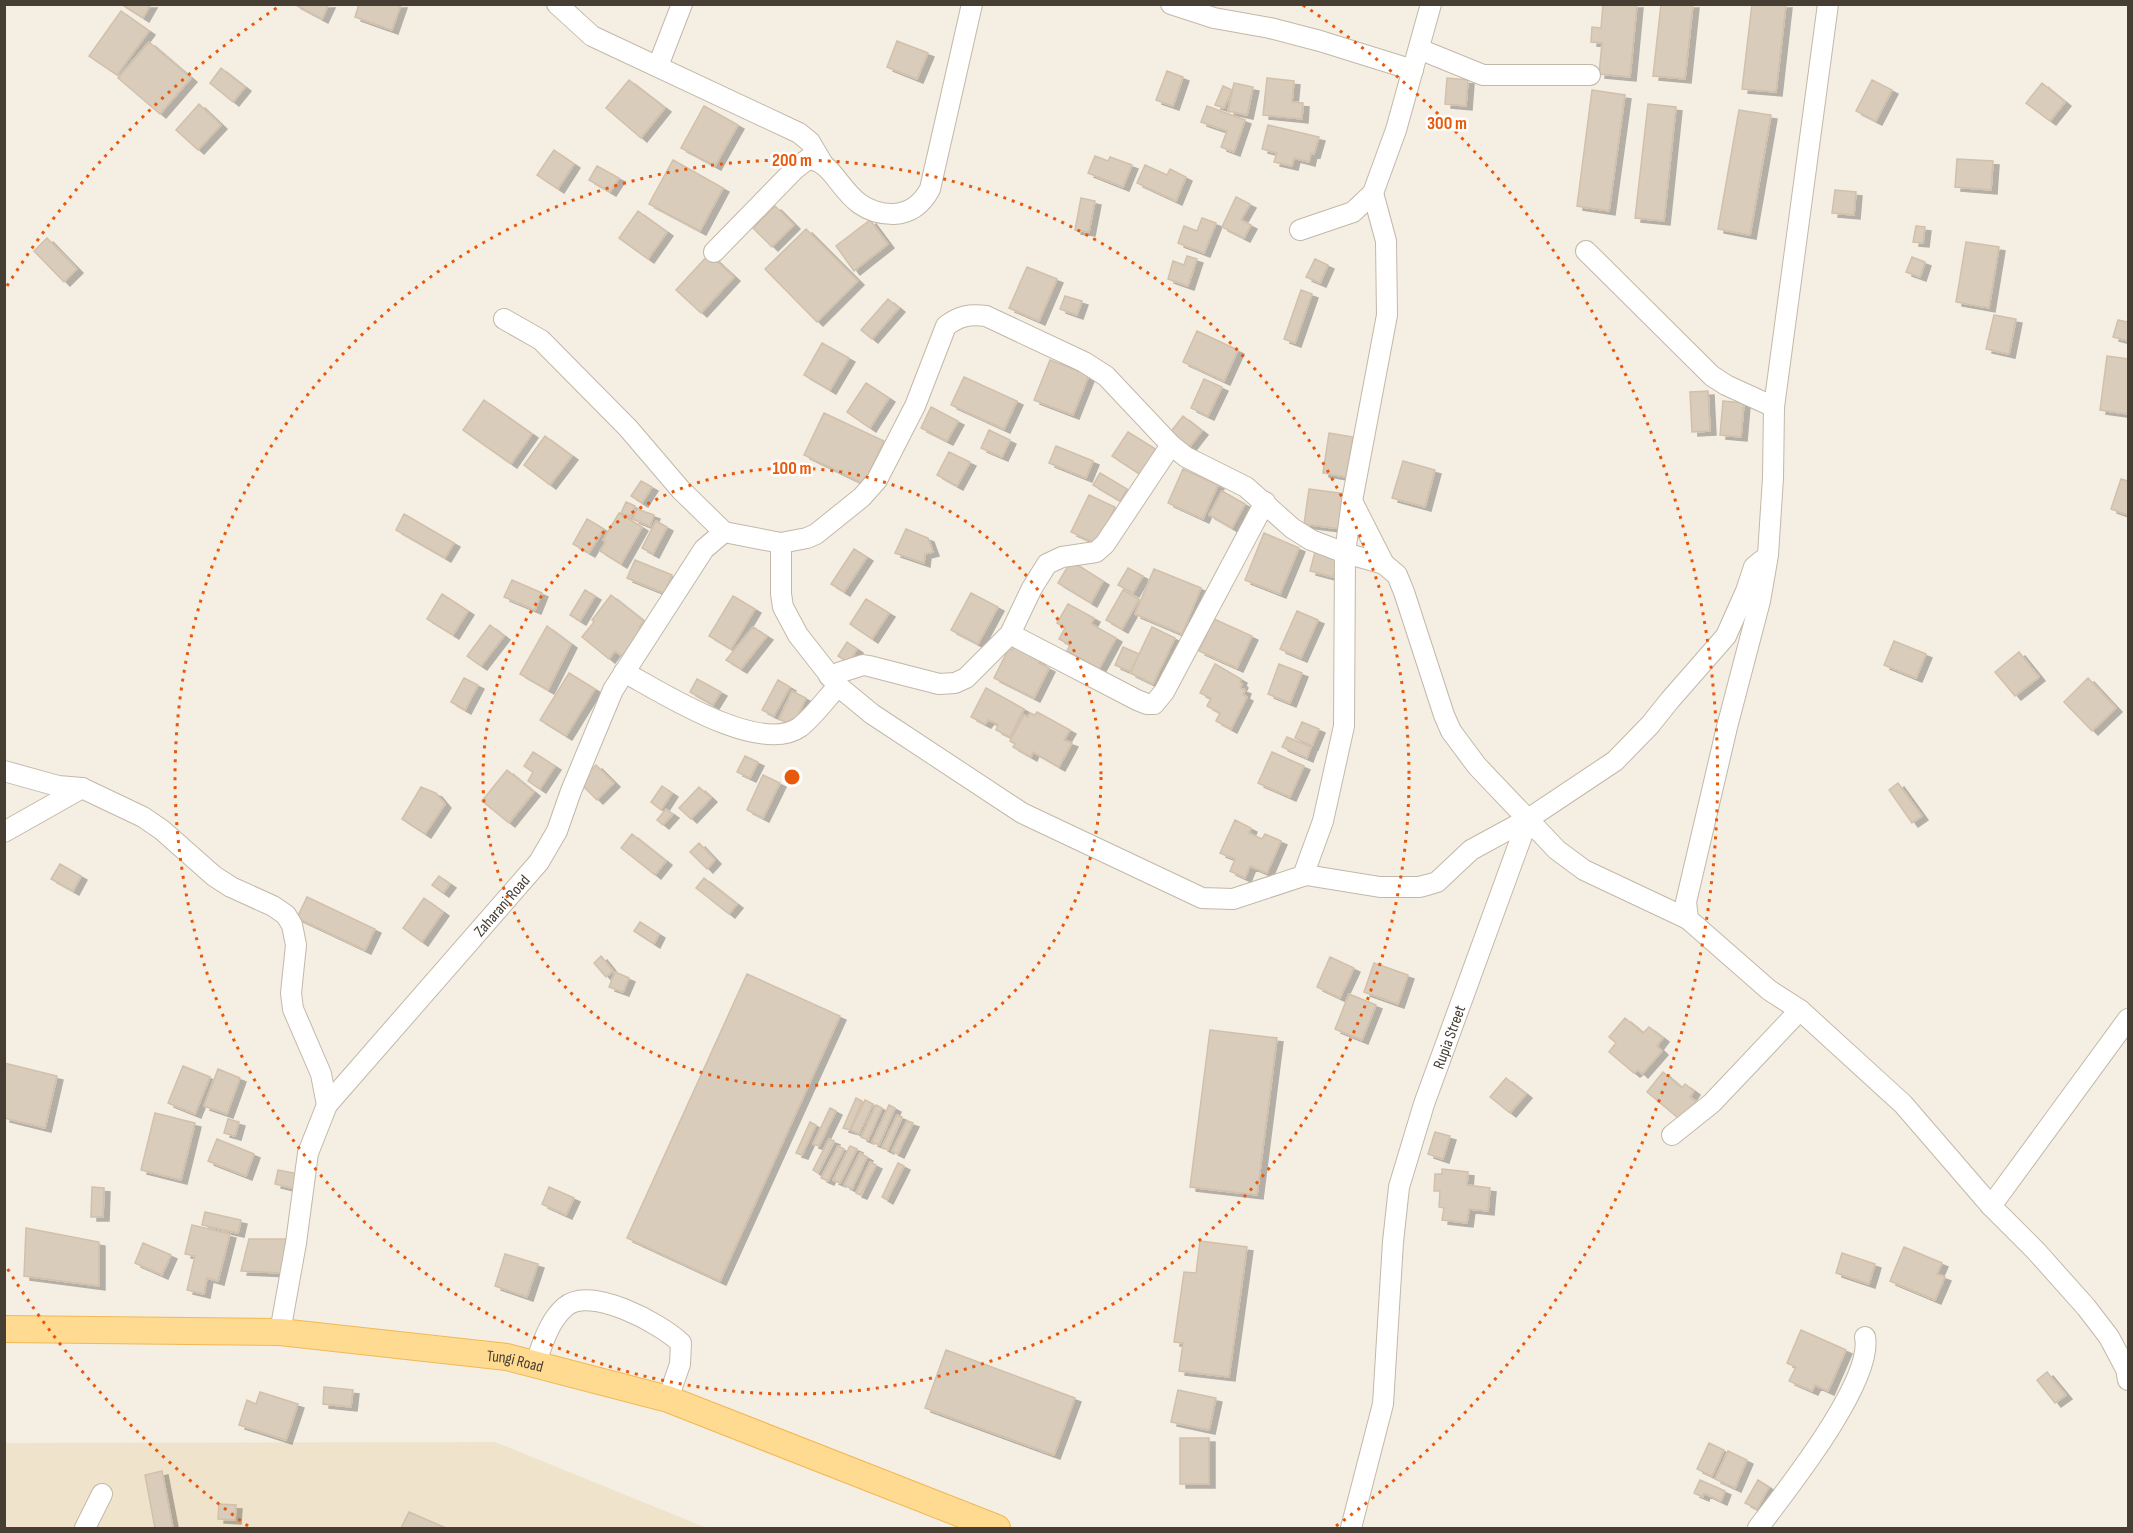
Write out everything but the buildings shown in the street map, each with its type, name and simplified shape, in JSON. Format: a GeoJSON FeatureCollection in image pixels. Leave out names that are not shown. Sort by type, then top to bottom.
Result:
{"type":"FeatureCollection","features":[{"type":"Feature","properties":{"kind":"main road","name":"Tungi Road"},"geometry":{"type":"LineString","coordinates":[[4,1329],[280,1332],[507,1357],[668,1399],[997,1528]]}},
{"type":"Feature","properties":{"kind":"street"},"geometry":{"type":"LineString","coordinates":[[557,4],[592,36],[799,133],[810,142],[823,164],[849,195],[864,207],[881,214],[901,213],[919,206],[930,189],[972,4]]}},
{"type":"Feature","properties":{"kind":"street"},"geometry":{"type":"LineString","coordinates":[[658,66],[682,4]]}},
{"type":"Feature","properties":{"kind":"street"},"geometry":{"type":"LineString","coordinates":[[1171,4],[1214,18],[1270,28],[1320,41],[1413,70]]}},
{"type":"Feature","properties":{"kind":"street"},"geometry":{"type":"LineString","coordinates":[[1300,230],[1353,212],[1373,193],[1396,130],[1431,4]]}},
{"type":"Feature","properties":{"kind":"street"},"geometry":{"type":"LineString","coordinates":[[1688,919],[1686,902],[1727,727],[1760,601],[1768,555],[1773,478],[1774,407],[1828,4]]}},
{"type":"Feature","properties":{"kind":"street"},"geometry":{"type":"LineString","coordinates":[[1419,49],[1483,75],[1590,75]]}},
{"type":"Feature","properties":{"kind":"street"},"geometry":{"type":"LineString","coordinates":[[714,252],[804,160],[814,159],[823,164]]}},
{"type":"Feature","properties":{"kind":"street"},"geometry":{"type":"LineString","coordinates":[[1303,876],[1323,821],[1344,726],[1345,553],[1352,501],[1387,315],[1386,241],[1373,193]]}},
{"type":"Feature","properties":{"kind":"street"},"geometry":{"type":"LineString","coordinates":[[1586,250],[1712,376],[1774,407]]}},
{"type":"Feature","properties":{"kind":"street"},"geometry":{"type":"LineString","coordinates":[[504,319],[541,340],[628,428],[681,490],[724,532],[781,543],[816,534],[870,489],[915,406],[946,326],[957,318],[978,315],[996,319],[1084,362],[1106,376],[1171,445],[1186,456],[1246,487],[1300,533],[1345,553],[1384,564],[1392,570],[1400,581],[1451,730],[1478,766],[1557,850],[1584,870],[1688,919],[1769,990],[1800,1010],[1903,1104],[1991,1206],[2036,1251],[2086,1307],[2109,1337],[2126,1369],[2128,1380]]}},
{"type":"Feature","properties":{"kind":"street"},"geometry":{"type":"LineString","coordinates":[[624,672],[719,722],[744,731],[764,734],[787,732],[799,727],[833,681],[863,665],[939,684],[955,683],[966,678],[1010,634],[1032,588],[1047,564],[1062,557],[1095,552],[1105,544],[1171,445]]}},
{"type":"Feature","properties":{"kind":"street"},"geometry":{"type":"LineString","coordinates":[[1352,501],[1384,564]]}},
{"type":"Feature","properties":{"kind":"street"},"geometry":{"type":"LineString","coordinates":[[1010,634],[1137,700],[1154,704],[1164,692],[1265,502]]}},
{"type":"Feature","properties":{"kind":"street","name":"Zaharani Road"},"geometry":{"type":"LineString","coordinates":[[280,1332],[296,1243],[308,1154],[327,1106],[539,862],[558,831],[571,791],[613,690],[704,549],[724,532]]}},
{"type":"Feature","properties":{"kind":"street"},"geometry":{"type":"LineString","coordinates":[[781,543],[783,607],[798,635],[833,681],[872,714],[1022,813],[1202,898],[1233,899],[1303,876],[1380,887],[1427,885],[1437,882],[1471,850],[1528,819],[1615,761],[1650,725],[1726,636],[1754,567],[1768,555]]}},
{"type":"Feature","properties":{"kind":"street"},"geometry":{"type":"LineString","coordinates":[[4,771],[58,786],[82,788],[151,822],[214,876],[286,915],[292,925],[296,945],[291,993],[293,1009],[321,1074],[327,1106]]}},
{"type":"Feature","properties":{"kind":"street"},"geometry":{"type":"LineString","coordinates":[[4,832],[82,788]]}},
{"type":"Feature","properties":{"kind":"street","name":"Rupia Street"},"geometry":{"type":"LineString","coordinates":[[1351,1528],[1383,1404],[1393,1242],[1399,1187],[1424,1104],[1528,819]]}},
{"type":"Feature","properties":{"kind":"street"},"geometry":{"type":"LineString","coordinates":[[1672,1135],[1721,1095],[1800,1010]]}},
{"type":"Feature","properties":{"kind":"street"},"geometry":{"type":"LineString","coordinates":[[1991,1206],[2128,1019]]}},
{"type":"Feature","properties":{"kind":"street"},"geometry":{"type":"LineString","coordinates":[[535,1364],[552,1322],[566,1306],[578,1300],[596,1300],[646,1319],[671,1333],[681,1343],[680,1364],[668,1399]]}},
{"type":"Feature","properties":{"kind":"street"},"geometry":{"type":"LineString","coordinates":[[1758,1528],[1797,1477],[1844,1404],[1861,1367],[1867,1346],[1865,1337]]}},
{"type":"Feature","properties":{"kind":"street"},"geometry":{"type":"LineString","coordinates":[[86,1528],[102,1494]]}},
{"type":"Feature","properties":{"kind":"shaded area"},"geometry":{"type":"Polygon","coordinates":[[[495,1442],[707,1528],[5,1528],[4,1443],[495,1442]]]}}]}
